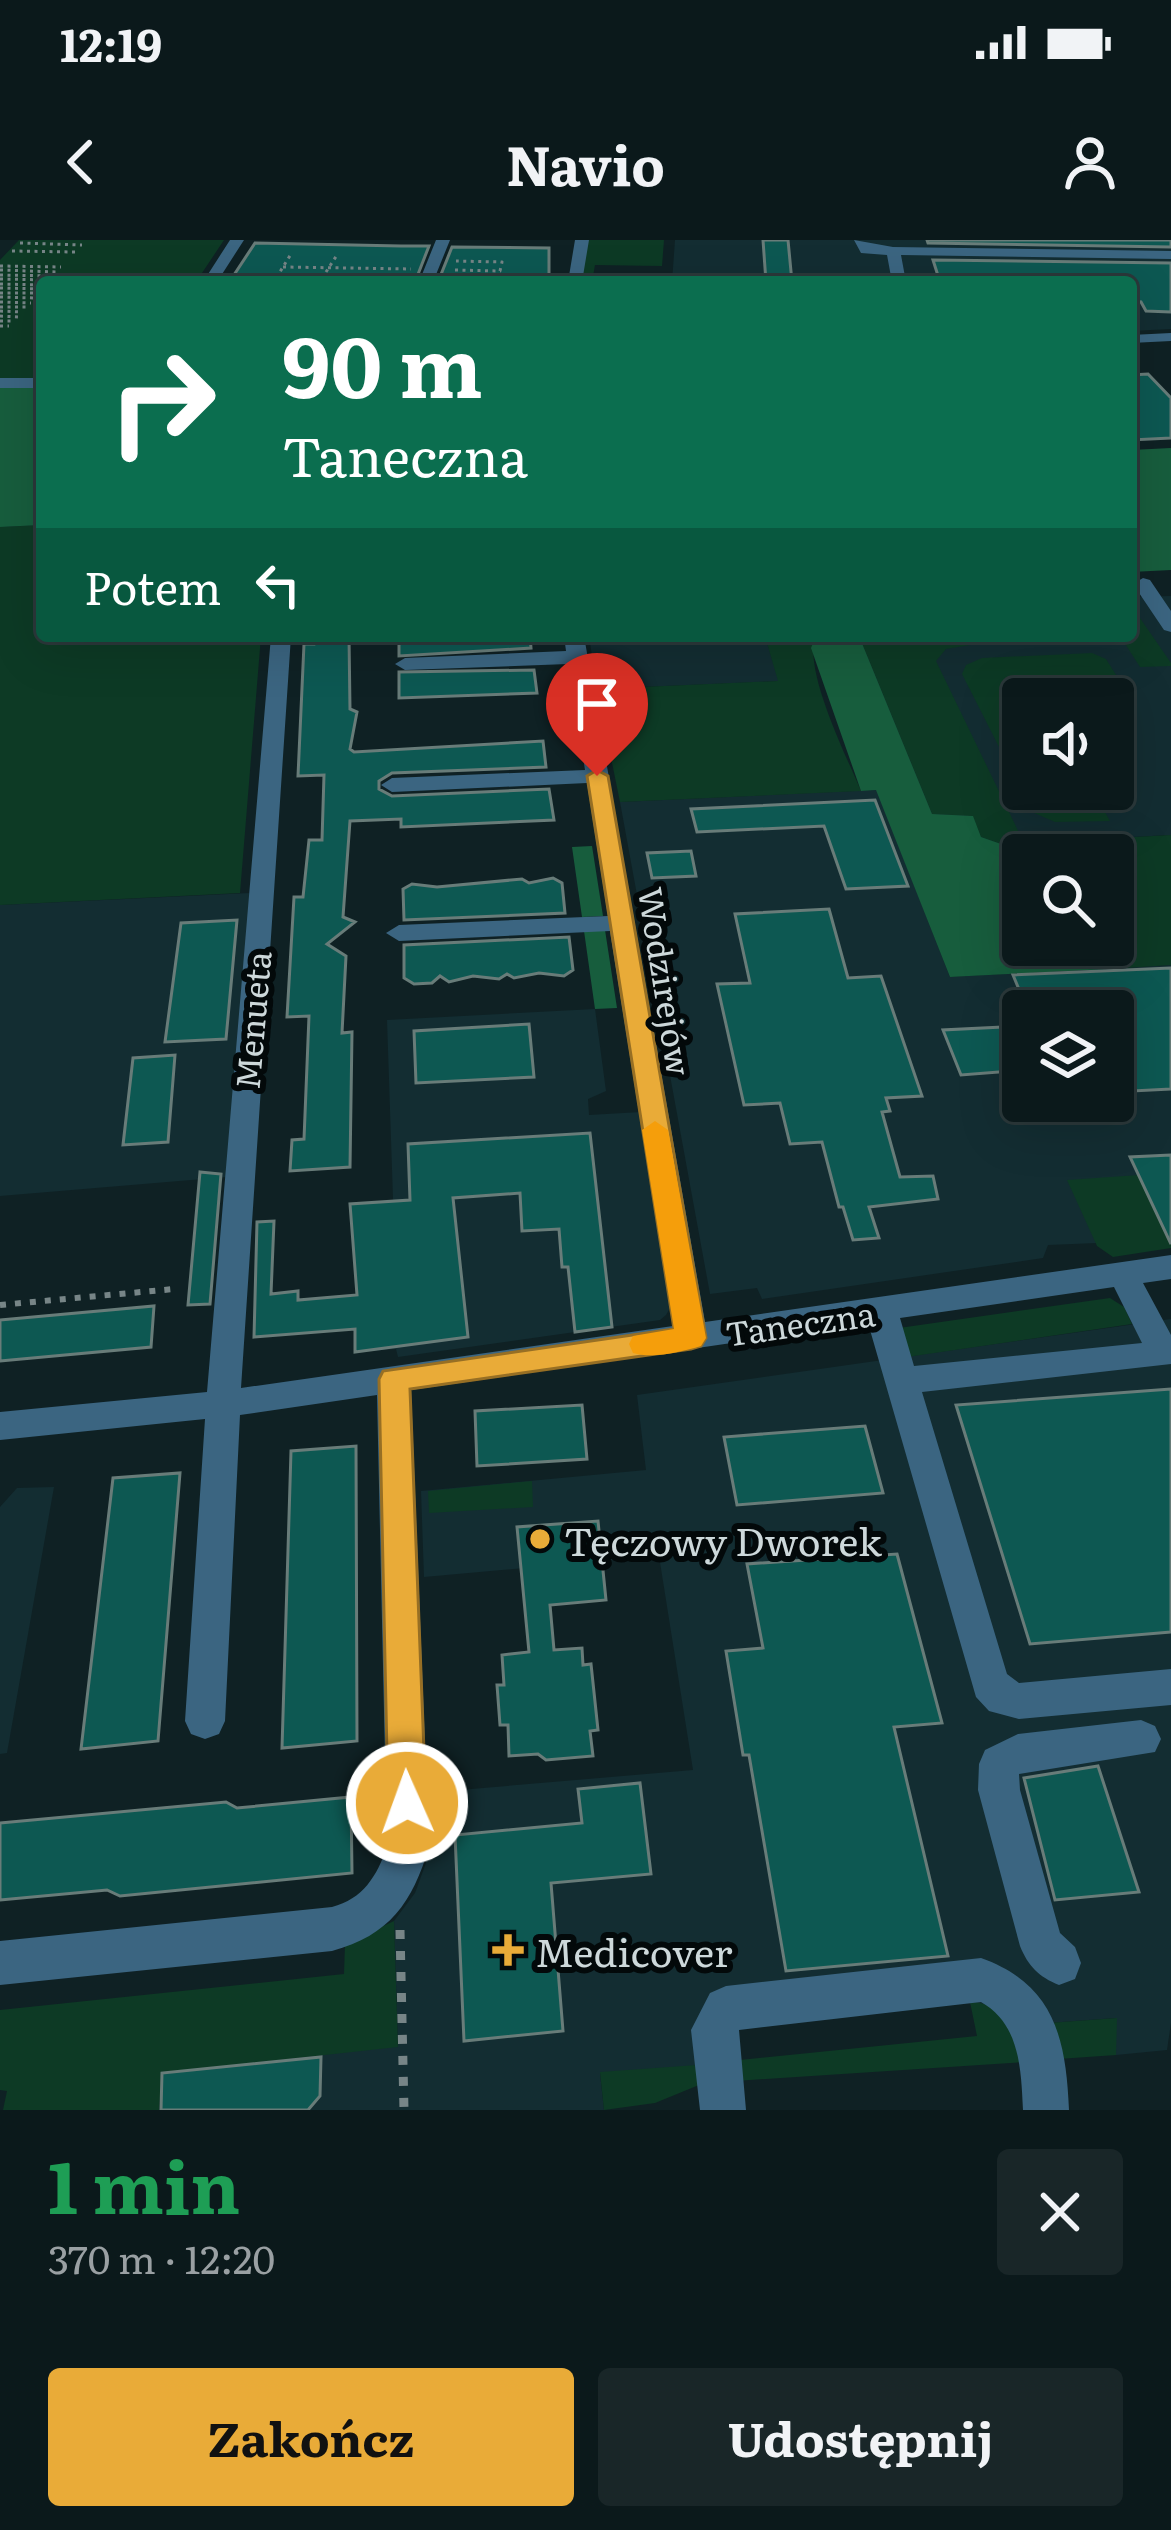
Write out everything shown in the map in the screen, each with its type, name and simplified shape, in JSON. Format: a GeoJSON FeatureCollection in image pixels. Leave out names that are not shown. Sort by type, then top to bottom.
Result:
{"type":"FeatureCollection","features":[{"type":"Feature","properties":{"kind":"street"},"geometry":{"type":"LineString","coordinates":[[214,276],[238,240]]}},
{"type":"Feature","properties":{"kind":"street"},"geometry":{"type":"LineString","coordinates":[[431,271],[443,240]]}},
{"type":"Feature","properties":{"kind":"street"},"geometry":{"type":"LineString","coordinates":[[575,276],[582,240]]}},
{"type":"Feature","properties":{"kind":"street"},"geometry":{"type":"LineString","coordinates":[[861,240],[866,250],[1171,256]]}},
{"type":"Feature","properties":{"kind":"street"},"geometry":{"type":"LineString","coordinates":[[892,251],[898,276]]}},
{"type":"Feature","properties":{"kind":"street"},"geometry":{"type":"LineString","coordinates":[[1137,338],[1171,338]]}},
{"type":"Feature","properties":{"kind":"street"},"geometry":{"type":"LineString","coordinates":[[0,383],[36,383]]}},
{"type":"Feature","properties":{"kind":"street"},"geometry":{"type":"LineString","coordinates":[[1137,585],[1171,584]]}},
{"type":"Feature","properties":{"kind":"street"},"geometry":{"type":"LineString","coordinates":[[1137,585],[1171,626]]}},
{"type":"Feature","properties":{"kind":"street","name":"Menueta"},"geometry":{"type":"LineString","coordinates":[[205,1721],[223,1404],[281,642]]}},
{"type":"Feature","properties":{"kind":"street"},"geometry":{"type":"LineString","coordinates":[[405,664],[576,647]]}},
{"type":"Feature","properties":{"kind":"street","name":"Wodzirejów"},"geometry":{"type":"LineString","coordinates":[[576,647],[691,1338]]}},
{"type":"Feature","properties":{"kind":"street"},"geometry":{"type":"LineString","coordinates":[[392,785],[597,776]]}},
{"type":"Feature","properties":{"kind":"street"},"geometry":{"type":"LineString","coordinates":[[398,932],[621,922]]}},
{"type":"Feature","properties":{"kind":"street","name":"Taneczna"},"geometry":{"type":"LineString","coordinates":[[0,1426],[223,1404],[1171,1267]]}},
{"type":"Feature","properties":{"kind":"street"},"geometry":{"type":"LineString","coordinates":[[900,1381],[1164,1353],[1123,1274]]}},
{"type":"Feature","properties":{"kind":"street"},"geometry":{"type":"LineString","coordinates":[[881,1310],[981,1667],[996,1692],[1019,1701],[1171,1688]]}},
{"type":"Feature","properties":{"kind":"street"},"geometry":{"type":"LineString","coordinates":[[0,1963],[355,1924],[388,1899],[408,1847],[394,1379]]}},
{"type":"Feature","properties":{"kind":"street"},"geometry":{"type":"LineString","coordinates":[[1059,1964],[1042,1946],[999,1790],[999,1764],[1018,1753],[1141,1739]]}},
{"type":"Feature","properties":{"kind":"street"},"geometry":{"type":"LineString","coordinates":[[723,2110],[714,2030],[726,2009],[981,1979],[996,1982],[1024,2011],[1040,2052],[1046,2110]]}},
{"type":"Feature","properties":{"kind":"path"},"geometry":{"type":"LineString","coordinates":[[57,240],[80,246]]}},
{"type":"Feature","properties":{"kind":"path"},"geometry":{"type":"LineString","coordinates":[[80,246],[16,247],[80,246]]}},
{"type":"Feature","properties":{"kind":"path"},"geometry":{"type":"LineString","coordinates":[[260,275],[278,275],[291,254]]}},
{"type":"Feature","properties":{"kind":"path"},"geometry":{"type":"LineString","coordinates":[[328,270],[337,255]]}},
{"type":"Feature","properties":{"kind":"path"},"geometry":{"type":"LineString","coordinates":[[283,267],[328,270],[385,271],[431,271],[500,271],[502,262],[431,271]]}},
{"type":"Feature","properties":{"kind":"path"},"geometry":{"type":"LineString","coordinates":[[0,1305],[174,1289]]}},
{"type":"Feature","properties":{"kind":"path"},"geometry":{"type":"LineString","coordinates":[[399,1878],[404,2110]]}},
{"type":"Feature","properties":{"kind":"shaded area"},"geometry":{"type":"Polygon","coordinates":[[[675,240],[1171,240],[1171,329],[1137,331],[1137,276],[672,276],[675,240]]]}},
{"type":"Feature","properties":{"kind":"shaded area"},"geometry":{"type":"Polygon","coordinates":[[[1171,596],[1171,835],[1002,834],[1002,844],[900,849],[950,977],[1171,965],[1171,1240],[1048,1245],[1043,1258],[762,1299],[757,1288],[710,1294],[620,802],[876,790],[819,642],[1137,642],[1137,597],[1171,596]]]}},
{"type":"Feature","properties":{"kind":"shaded area"},"geometry":{"type":"Polygon","coordinates":[[[590,642],[767,642],[779,681],[597,689],[590,642]]]}},
{"type":"Feature","properties":{"kind":"shaded area"},"geometry":{"type":"Polygon","coordinates":[[[250,893],[227,1177],[0,1196],[0,905],[250,893]]]}},
{"type":"Feature","properties":{"kind":"shaded area"},"geometry":{"type":"Polygon","coordinates":[[[595,1009],[606,1091],[588,1099],[589,1115],[641,1112],[671,1306],[666,1315],[660,1320],[398,1357],[396,1349],[355,1352],[355,1320],[396,1288],[387,1020],[595,1009]]]}},
{"type":"Feature","properties":{"kind":"shaded area"},"geometry":{"type":"Polygon","coordinates":[[[1171,1319],[1171,2023],[1167,2050],[1116,2055],[1116,2018],[1049,2023],[970,2002],[728,2026],[735,2081],[600,2073],[604,2110],[159,2110],[162,2073],[398,2046],[394,1921],[415,1893],[426,1863],[424,1793],[693,1770],[659,1556],[424,1577],[421,1491],[646,1470],[637,1395],[1171,1319]]]}},
{"type":"Feature","properties":{"kind":"shaded area"},"geometry":{"type":"Polygon","coordinates":[[[54,1487],[7,1753],[0,1754],[0,1507],[17,1488],[54,1487]]]}},
{"type":"Feature","properties":{"kind":"green space"},"geometry":{"type":"Polygon","coordinates":[[[19,240],[224,240],[200,276],[36,276],[36,379],[0,379],[0,260],[19,240]]]}},
{"type":"Feature","properties":{"kind":"green space"},"geometry":{"type":"Polygon","coordinates":[[[588,240],[664,240],[662,266],[595,265],[593,276],[582,276],[588,240]]]}},
{"type":"Feature","properties":{"kind":"green space"},"geometry":{"type":"Polygon","coordinates":[[[36,387],[36,525],[0,527],[0,388],[36,387]]]}},
{"type":"Feature","properties":{"kind":"green space"},"geometry":{"type":"Polygon","coordinates":[[[1171,448],[1171,570],[1137,572],[1137,450],[1171,448]]]}},
{"type":"Feature","properties":{"kind":"green space"},"geometry":{"type":"Polygon","coordinates":[[[36,525],[36,642],[261,642],[240,893],[0,905],[0,527],[36,525]]]}},
{"type":"Feature","properties":{"kind":"green space"},"geometry":{"type":"Polygon","coordinates":[[[1137,614],[1171,663],[1140,667],[1124,642],[1137,642],[1137,614]]]}},
{"type":"Feature","properties":{"kind":"green space"},"geometry":{"type":"Polygon","coordinates":[[[767,642],[815,642],[820,690],[861,791],[620,802],[597,689],[778,681],[767,642]]]}},
{"type":"Feature","properties":{"kind":"green space"},"geometry":{"type":"Polygon","coordinates":[[[814,642],[861,642],[932,814],[973,816],[981,837],[1002,844],[1002,966],[1126,968],[950,977],[876,790],[861,791],[811,648],[814,642]]]}},
{"type":"Feature","properties":{"kind":"green space"},"geometry":{"type":"Polygon","coordinates":[[[861,642],[984,642],[946,649],[936,661],[1002,798],[1002,810],[1008,810],[1020,834],[1002,834],[1002,844],[981,837],[972,816],[932,814],[861,642]]]}},
{"type":"Feature","properties":{"kind":"green space"},"geometry":{"type":"Polygon","coordinates":[[[1092,653],[1106,659],[1118,678],[1002,678],[1002,753],[962,674],[966,665],[982,658],[1092,653]]]}},
{"type":"Feature","properties":{"kind":"green space"},"geometry":{"type":"Polygon","coordinates":[[[1104,810],[1110,821],[1055,822],[1032,812],[1104,810]]]}},
{"type":"Feature","properties":{"kind":"green space"},"geometry":{"type":"Polygon","coordinates":[[[1171,835],[1171,965],[1126,968],[1125,966],[1134,966],[1134,837],[1171,835]]]}},
{"type":"Feature","properties":{"kind":"green space"},"geometry":{"type":"Polygon","coordinates":[[[592,846],[603,916],[582,917],[572,847],[592,846]]]}},
{"type":"Feature","properties":{"kind":"green space"},"geometry":{"type":"Polygon","coordinates":[[[605,930],[617,1008],[595,1009],[584,931],[605,930]]]}},
{"type":"Feature","properties":{"kind":"green space"},"geometry":{"type":"Polygon","coordinates":[[[1139,1175],[1171,1219],[1171,1248],[1113,1257],[1097,1246],[1067,1180],[1139,1175]]]}},
{"type":"Feature","properties":{"kind":"green space"},"geometry":{"type":"Polygon","coordinates":[[[1110,1298],[1124,1307],[1132,1324],[907,1357],[899,1328],[1110,1298]]]}},
{"type":"Feature","properties":{"kind":"green space"},"geometry":{"type":"Polygon","coordinates":[[[532,1481],[533,1507],[429,1513],[428,1491],[532,1481]]]}},
{"type":"Feature","properties":{"kind":"green space"},"geometry":{"type":"Polygon","coordinates":[[[394,1921],[398,2047],[162,2073],[159,2110],[3,2110],[7,2091],[0,2090],[0,2010],[344,1974],[345,1944],[394,1921]]]}},
{"type":"Feature","properties":{"kind":"green space"},"geometry":{"type":"Polygon","coordinates":[[[970,2002],[1001,2014],[1024,2062],[735,2081],[740,2060],[977,2036],[970,2002]]]}},
{"type":"Feature","properties":{"kind":"green space"},"geometry":{"type":"Polygon","coordinates":[[[1117,2018],[1116,2055],[1058,2059],[1048,2023],[1117,2018]]]}},
{"type":"Feature","properties":{"kind":"green space"},"geometry":{"type":"Polygon","coordinates":[[[697,2065],[699,2085],[655,2103],[604,2110],[600,2072],[697,2065]]]}},
{"type":"Feature","properties":{"kind":"building"},"geometry":{"type":"Polygon","coordinates":[[[763,240],[788,240],[791,276],[766,276],[763,240]]]}},
{"type":"Feature","properties":{"kind":"building"},"geometry":{"type":"Polygon","coordinates":[[[1171,240],[1171,247],[928,243],[1171,240]]]}},
{"type":"Feature","properties":{"kind":"building"},"geometry":{"type":"Polygon","coordinates":[[[255,243],[429,246],[417,276],[233,276],[255,243]]]}},
{"type":"Feature","properties":{"kind":"building"},"geometry":{"type":"Polygon","coordinates":[[[452,247],[549,248],[549,276],[440,276],[452,247]]]}},
{"type":"Feature","properties":{"kind":"building"},"geometry":{"type":"Polygon","coordinates":[[[933,260],[1171,263],[1171,312],[1146,311],[1137,302],[1137,276],[938,276],[933,260]]]}},
{"type":"Feature","properties":{"kind":"building"},"geometry":{"type":"Polygon","coordinates":[[[1148,374],[1171,398],[1171,438],[1137,440],[1137,375],[1148,374]]]}},
{"type":"Feature","properties":{"kind":"building"},"geometry":{"type":"Polygon","coordinates":[[[349,642],[350,709],[357,712],[350,749],[354,752],[543,741],[546,767],[392,773],[379,781],[379,789],[392,796],[549,789],[554,820],[401,827],[401,819],[350,821],[343,917],[355,922],[327,944],[346,956],[342,1033],[352,1032],[350,1167],[290,1171],[292,1140],[304,1139],[309,1016],[287,1017],[294,897],[303,897],[309,840],[322,840],[324,775],[298,776],[304,644],[349,642]]]}},
{"type":"Feature","properties":{"kind":"building"},"geometry":{"type":"Polygon","coordinates":[[[399,642],[530,642],[531,648],[399,656],[399,642]]]}},
{"type":"Feature","properties":{"kind":"building"},"geometry":{"type":"Polygon","coordinates":[[[534,670],[537,693],[399,698],[399,672],[534,670]]]}},
{"type":"Feature","properties":{"kind":"building"},"geometry":{"type":"Polygon","coordinates":[[[875,800],[908,886],[846,889],[824,826],[697,832],[691,809],[875,800]]]}},
{"type":"Feature","properties":{"kind":"building"},"geometry":{"type":"Polygon","coordinates":[[[691,851],[696,876],[652,878],[647,853],[691,851]]]}},
{"type":"Feature","properties":{"kind":"building"},"geometry":{"type":"Polygon","coordinates":[[[553,878],[562,883],[565,913],[404,920],[403,889],[412,884],[437,887],[553,878]]]}},
{"type":"Feature","properties":{"kind":"building"},"geometry":{"type":"Polygon","coordinates":[[[829,909],[848,978],[881,976],[922,1096],[886,1098],[890,1111],[882,1112],[900,1177],[933,1176],[938,1199],[869,1207],[879,1238],[853,1240],[822,1142],[790,1144],[780,1103],[744,1105],[717,984],[750,983],[735,914],[829,909]]]}},
{"type":"Feature","properties":{"kind":"building"},"geometry":{"type":"Polygon","coordinates":[[[237,920],[226,1039],[165,1042],[181,923],[237,920]]]}},
{"type":"Feature","properties":{"kind":"building"},"geometry":{"type":"Polygon","coordinates":[[[569,937],[573,970],[564,976],[539,973],[514,978],[507,974],[499,979],[473,976],[449,982],[440,976],[432,983],[414,984],[404,978],[404,945],[569,937]]]}},
{"type":"Feature","properties":{"kind":"building"},"geometry":{"type":"Polygon","coordinates":[[[1171,968],[1171,1089],[1134,1091],[1134,990],[1019,990],[1013,975],[1171,968]]]}},
{"type":"Feature","properties":{"kind":"building"},"geometry":{"type":"Polygon","coordinates":[[[529,1024],[534,1077],[416,1083],[414,1031],[529,1024]]]}},
{"type":"Feature","properties":{"kind":"building"},"geometry":{"type":"Polygon","coordinates":[[[1002,1027],[1002,1072],[961,1075],[943,1030],[1002,1027]]]}},
{"type":"Feature","properties":{"kind":"building"},"geometry":{"type":"Polygon","coordinates":[[[175,1055],[168,1142],[123,1145],[133,1058],[175,1055]]]}},
{"type":"Feature","properties":{"kind":"building"},"geometry":{"type":"Polygon","coordinates":[[[590,1133],[612,1327],[575,1332],[559,1229],[522,1231],[520,1193],[453,1198],[468,1337],[355,1352],[355,1329],[254,1337],[257,1222],[274,1221],[271,1294],[298,1291],[298,1300],[357,1295],[350,1204],[410,1200],[408,1144],[590,1133]]]}},
{"type":"Feature","properties":{"kind":"building"},"geometry":{"type":"Polygon","coordinates":[[[1171,1155],[1171,1244],[1130,1157],[1171,1155]]]}},
{"type":"Feature","properties":{"kind":"building"},"geometry":{"type":"Polygon","coordinates":[[[200,1172],[221,1174],[210,1304],[188,1305],[200,1172]]]}},
{"type":"Feature","properties":{"kind":"building"},"geometry":{"type":"Polygon","coordinates":[[[154,1306],[151,1347],[0,1361],[0,1320],[154,1306]]]}},
{"type":"Feature","properties":{"kind":"building"},"geometry":{"type":"Polygon","coordinates":[[[1171,1389],[1171,1632],[1030,1644],[956,1405],[1171,1389]]]}},
{"type":"Feature","properties":{"kind":"building"},"geometry":{"type":"Polygon","coordinates":[[[582,1405],[587,1459],[477,1466],[475,1411],[582,1405]]]}},
{"type":"Feature","properties":{"kind":"building"},"geometry":{"type":"Polygon","coordinates":[[[865,1426],[883,1493],[737,1505],[724,1437],[865,1426]]]}},
{"type":"Feature","properties":{"kind":"building"},"geometry":{"type":"Polygon","coordinates":[[[356,1446],[357,1741],[282,1748],[291,1451],[356,1446]]]}},
{"type":"Feature","properties":{"kind":"building"},"geometry":{"type":"Polygon","coordinates":[[[180,1473],[158,1741],[81,1749],[113,1478],[180,1473]]]}},
{"type":"Feature","properties":{"kind":"building"},"geometry":{"type":"Polygon","coordinates":[[[598,1521],[606,1600],[550,1605],[554,1650],[582,1648],[583,1665],[591,1664],[598,1730],[590,1731],[593,1756],[546,1760],[538,1754],[509,1756],[508,1725],[500,1725],[497,1685],[504,1685],[502,1655],[529,1652],[517,1527],[598,1521]]]}},
{"type":"Feature","properties":{"kind":"building"},"geometry":{"type":"Polygon","coordinates":[[[897,1554],[942,1723],[894,1727],[948,1956],[786,1971],[726,1651],[763,1648],[747,1564],[897,1554]]]}},
{"type":"Feature","properties":{"kind":"building"},"geometry":{"type":"Polygon","coordinates":[[[1098,1766],[1139,1892],[1055,1900],[1024,1778],[1098,1766]]]}},
{"type":"Feature","properties":{"kind":"building","name":"Medicover"},"geometry":{"type":"Polygon","coordinates":[[[640,1783],[651,1874],[551,1883],[563,2031],[464,2041],[455,1835],[582,1823],[578,1789],[640,1783]]]}},
{"type":"Feature","properties":{"kind":"building"},"geometry":{"type":"Polygon","coordinates":[[[351,1797],[352,1873],[120,1896],[107,1890],[0,1900],[0,1823],[226,1802],[237,1808],[351,1797]]]}},
{"type":"Feature","properties":{"kind":"building"},"geometry":{"type":"Polygon","coordinates":[[[321,2057],[320,2096],[308,2110],[161,2110],[162,2073],[321,2057]]]}},
{"type":"Feature","properties":{"kind":"slow traffic"},"geometry":{"type":"LineString","coordinates":[[644,1344],[691,1338],[655,1130]]}},
{"type":"Feature","properties":{"kind":"place","name":"Tęczowy Dworek"},"geometry":{"type":"Point","coordinates":[540,1539]}},
{"type":"Feature","properties":{"kind":"place","name":"Medicover"},"geometry":{"type":"Point","coordinates":[508,1950]}},
{"type":"Feature","properties":{"kind":"route"},"geometry":{"type":"LineString","coordinates":[[407,1803],[394,1379],[691,1338],[597,776]]}}]}
